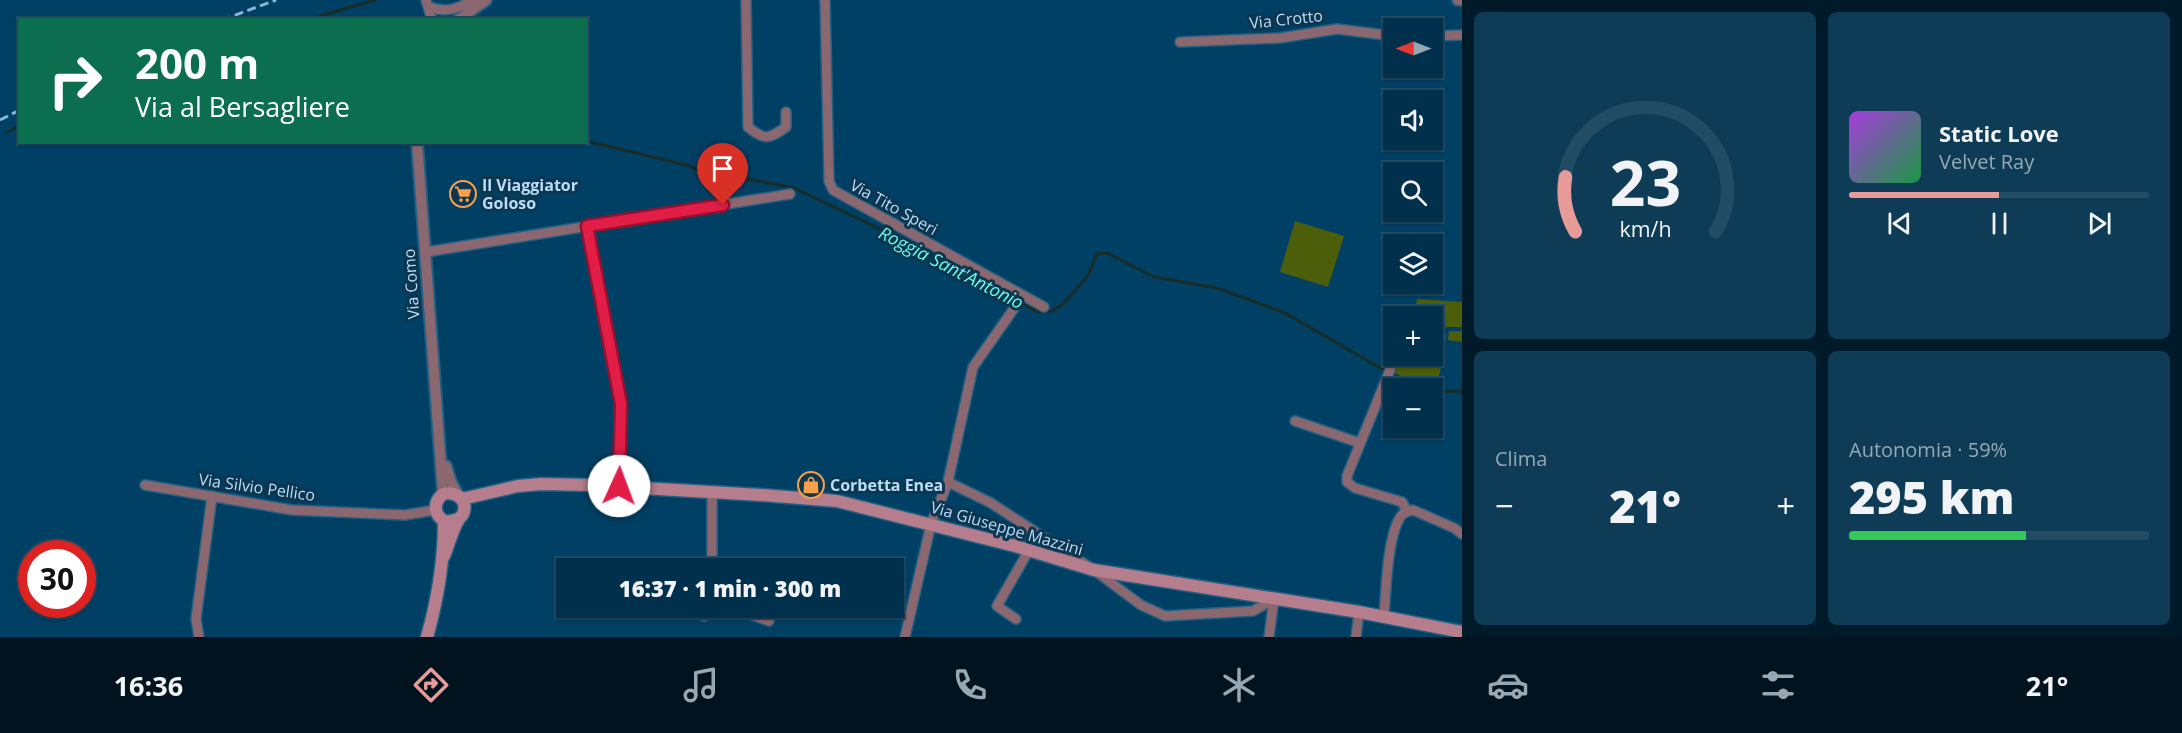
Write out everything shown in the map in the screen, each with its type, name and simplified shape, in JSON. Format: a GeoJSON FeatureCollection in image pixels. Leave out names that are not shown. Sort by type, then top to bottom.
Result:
{"type":"FeatureCollection","features":[{"type":"Feature","properties":{"kind":"main road","name":"Via Giuseppe Mazzini"},"geometry":{"type":"LineString","coordinates":[[460,497],[542,484],[619,486],[837,501],[1015,546],[1094,570],[1359,612],[1462,632]]}},
{"type":"Feature","properties":{"kind":"main road","name":"Via Giuseppe Mazzini"},"geometry":{"type":"LineString","coordinates":[[461,516],[506,489]]}},
{"type":"Feature","properties":{"kind":"main road"},"geometry":{"type":"LineString","coordinates":[[444,556],[461,516],[460,497],[451,493],[443,494],[436,504],[435,510],[439,517],[451,522],[461,516]]}},
{"type":"Feature","properties":{"kind":"main road"},"geometry":{"type":"LineString","coordinates":[[427,637],[444,556],[444,521]]}},
{"type":"Feature","properties":{"kind":"street"},"geometry":{"type":"LineString","coordinates":[[428,4],[449,10],[457,9],[473,0]]}},
{"type":"Feature","properties":{"kind":"street"},"geometry":{"type":"LineString","coordinates":[[461,18],[486,0]]}},
{"type":"Feature","properties":{"kind":"street"},"geometry":{"type":"LineString","coordinates":[[746,0],[748,127],[760,137],[772,137],[786,127],[786,112]]}},
{"type":"Feature","properties":{"kind":"street","name":"Via Tito Speri"},"geometry":{"type":"LineString","coordinates":[[825,0],[829,181],[833,190],[1044,307]]}},
{"type":"Feature","properties":{"kind":"street"},"geometry":{"type":"LineString","coordinates":[[428,4],[439,18]]}},
{"type":"Feature","properties":{"kind":"street","name":"Via Crotto"},"geometry":{"type":"LineString","coordinates":[[1180,42],[1280,38],[1337,29],[1383,35]]}},
{"type":"Feature","properties":{"kind":"street"},"geometry":{"type":"LineString","coordinates":[[1443,36],[1462,35]]}},
{"type":"Feature","properties":{"kind":"street","name":"Via Como"},"geometry":{"type":"LineString","coordinates":[[417,144],[443,494]]}},
{"type":"Feature","properties":{"kind":"street"},"geometry":{"type":"LineString","coordinates":[[426,252],[790,194]]}},
{"type":"Feature","properties":{"kind":"street"},"geometry":{"type":"LineString","coordinates":[[587,226],[621,404],[619,486]]}},
{"type":"Feature","properties":{"kind":"street"},"geometry":{"type":"LineString","coordinates":[[905,637],[931,524],[948,482],[973,368],[1015,307]]}},
{"type":"Feature","properties":{"kind":"street"},"geometry":{"type":"LineString","coordinates":[[1389,366],[1347,476],[1347,482],[1355,488],[1402,502],[1407,511]]}},
{"type":"Feature","properties":{"kind":"street"},"geometry":{"type":"LineString","coordinates":[[1295,421],[1360,443]]}},
{"type":"Feature","properties":{"kind":"street","name":"Via Como"},"geometry":{"type":"LineString","coordinates":[[438,423],[447,473],[460,497]]}},
{"type":"Feature","properties":{"kind":"street"},"geometry":{"type":"LineString","coordinates":[[948,482],[991,504],[1094,570],[1141,605],[1165,616],[1253,611],[1274,599]]}},
{"type":"Feature","properties":{"kind":"street","name":"Via Silvio Pellico"},"geometry":{"type":"LineString","coordinates":[[146,485],[292,510],[405,515],[435,510]]}},
{"type":"Feature","properties":{"kind":"street"},"geometry":{"type":"LineString","coordinates":[[712,492],[712,558]]}},
{"type":"Feature","properties":{"kind":"street"},"geometry":{"type":"LineString","coordinates":[[199,637],[196,619],[212,496]]}},
{"type":"Feature","properties":{"kind":"street"},"geometry":{"type":"LineString","coordinates":[[1384,617],[1390,545],[1401,516],[1413,510],[1462,534]]}},
{"type":"Feature","properties":{"kind":"street"},"geometry":{"type":"LineString","coordinates":[[1015,546],[1025,526]]}},
{"type":"Feature","properties":{"kind":"street"},"geometry":{"type":"LineString","coordinates":[[1016,619],[997,606],[1029,550]]}},
{"type":"Feature","properties":{"kind":"street"},"geometry":{"type":"LineString","coordinates":[[1269,637],[1274,599]]}},
{"type":"Feature","properties":{"kind":"street"},"geometry":{"type":"LineString","coordinates":[[1356,637],[1359,612]]}},
{"type":"Feature","properties":{"kind":"street"},"geometry":{"type":"LineString","coordinates":[[761,618],[769,621]]}},
{"type":"Feature","properties":{"kind":"green space"},"geometry":{"type":"Polygon","coordinates":[[[1295,221],[1344,236],[1328,287],[1280,272],[1295,221]]]}},
{"type":"Feature","properties":{"kind":"green space"},"geometry":{"type":"Polygon","coordinates":[[[1417,299],[1462,302],[1462,327],[1443,328],[1443,306],[1416,306],[1417,299]]]}},
{"type":"Feature","properties":{"kind":"green space"},"geometry":{"type":"Polygon","coordinates":[[[1449,331],[1462,331],[1462,342],[1448,340],[1449,331]]]}},
{"type":"Feature","properties":{"kind":"green space"},"geometry":{"type":"Polygon","coordinates":[[[1443,332],[1445,332],[1446,337],[1443,354],[1443,332]]]}},
{"type":"Feature","properties":{"kind":"green space"},"geometry":{"type":"Polygon","coordinates":[[[1396,366],[1441,366],[1439,378],[1404,378],[1392,371],[1396,366]]]}},
{"type":"Feature","properties":{"kind":"waterway","name":"Roggia Sant'Antonio"},"geometry":{"type":"LineString","coordinates":[[313,18],[375,0]]}},
{"type":"Feature","properties":{"kind":"waterway","name":"Roggia Sant'Antonio"},"geometry":{"type":"LineString","coordinates":[[6,133],[18,126]]}},
{"type":"Feature","properties":{"kind":"waterway","name":"Roggia Sant'Antonio"},"geometry":{"type":"LineString","coordinates":[[588,141],[686,165],[723,180],[748,179],[794,188],[880,229],[1035,311],[1054,310],[1063,304],[1087,277],[1097,254],[1107,253],[1154,277],[1217,288],[1285,313],[1398,378]]}},
{"type":"Feature","properties":{"kind":"waterway","name":"Roggia Sant'Antonio"},"geometry":{"type":"LineString","coordinates":[[1443,392],[1462,392]]}},
{"type":"Feature","properties":{"kind":"railway"},"geometry":{"type":"LineString","coordinates":[[227,18],[276,0]]}},
{"type":"Feature","properties":{"kind":"railway"},"geometry":{"type":"LineString","coordinates":[[0,120],[18,111]]}},
{"type":"Feature","properties":{"kind":"place","name":"Il Viaggiator Goloso"},"geometry":{"type":"Point","coordinates":[463,194]}},
{"type":"Feature","properties":{"kind":"place","name":"Corbetta Enea"},"geometry":{"type":"Point","coordinates":[811,485]}},
{"type":"Feature","properties":{"kind":"route"},"geometry":{"type":"LineString","coordinates":[[619,486],[621,404],[587,226],[723,205]]}}]}
